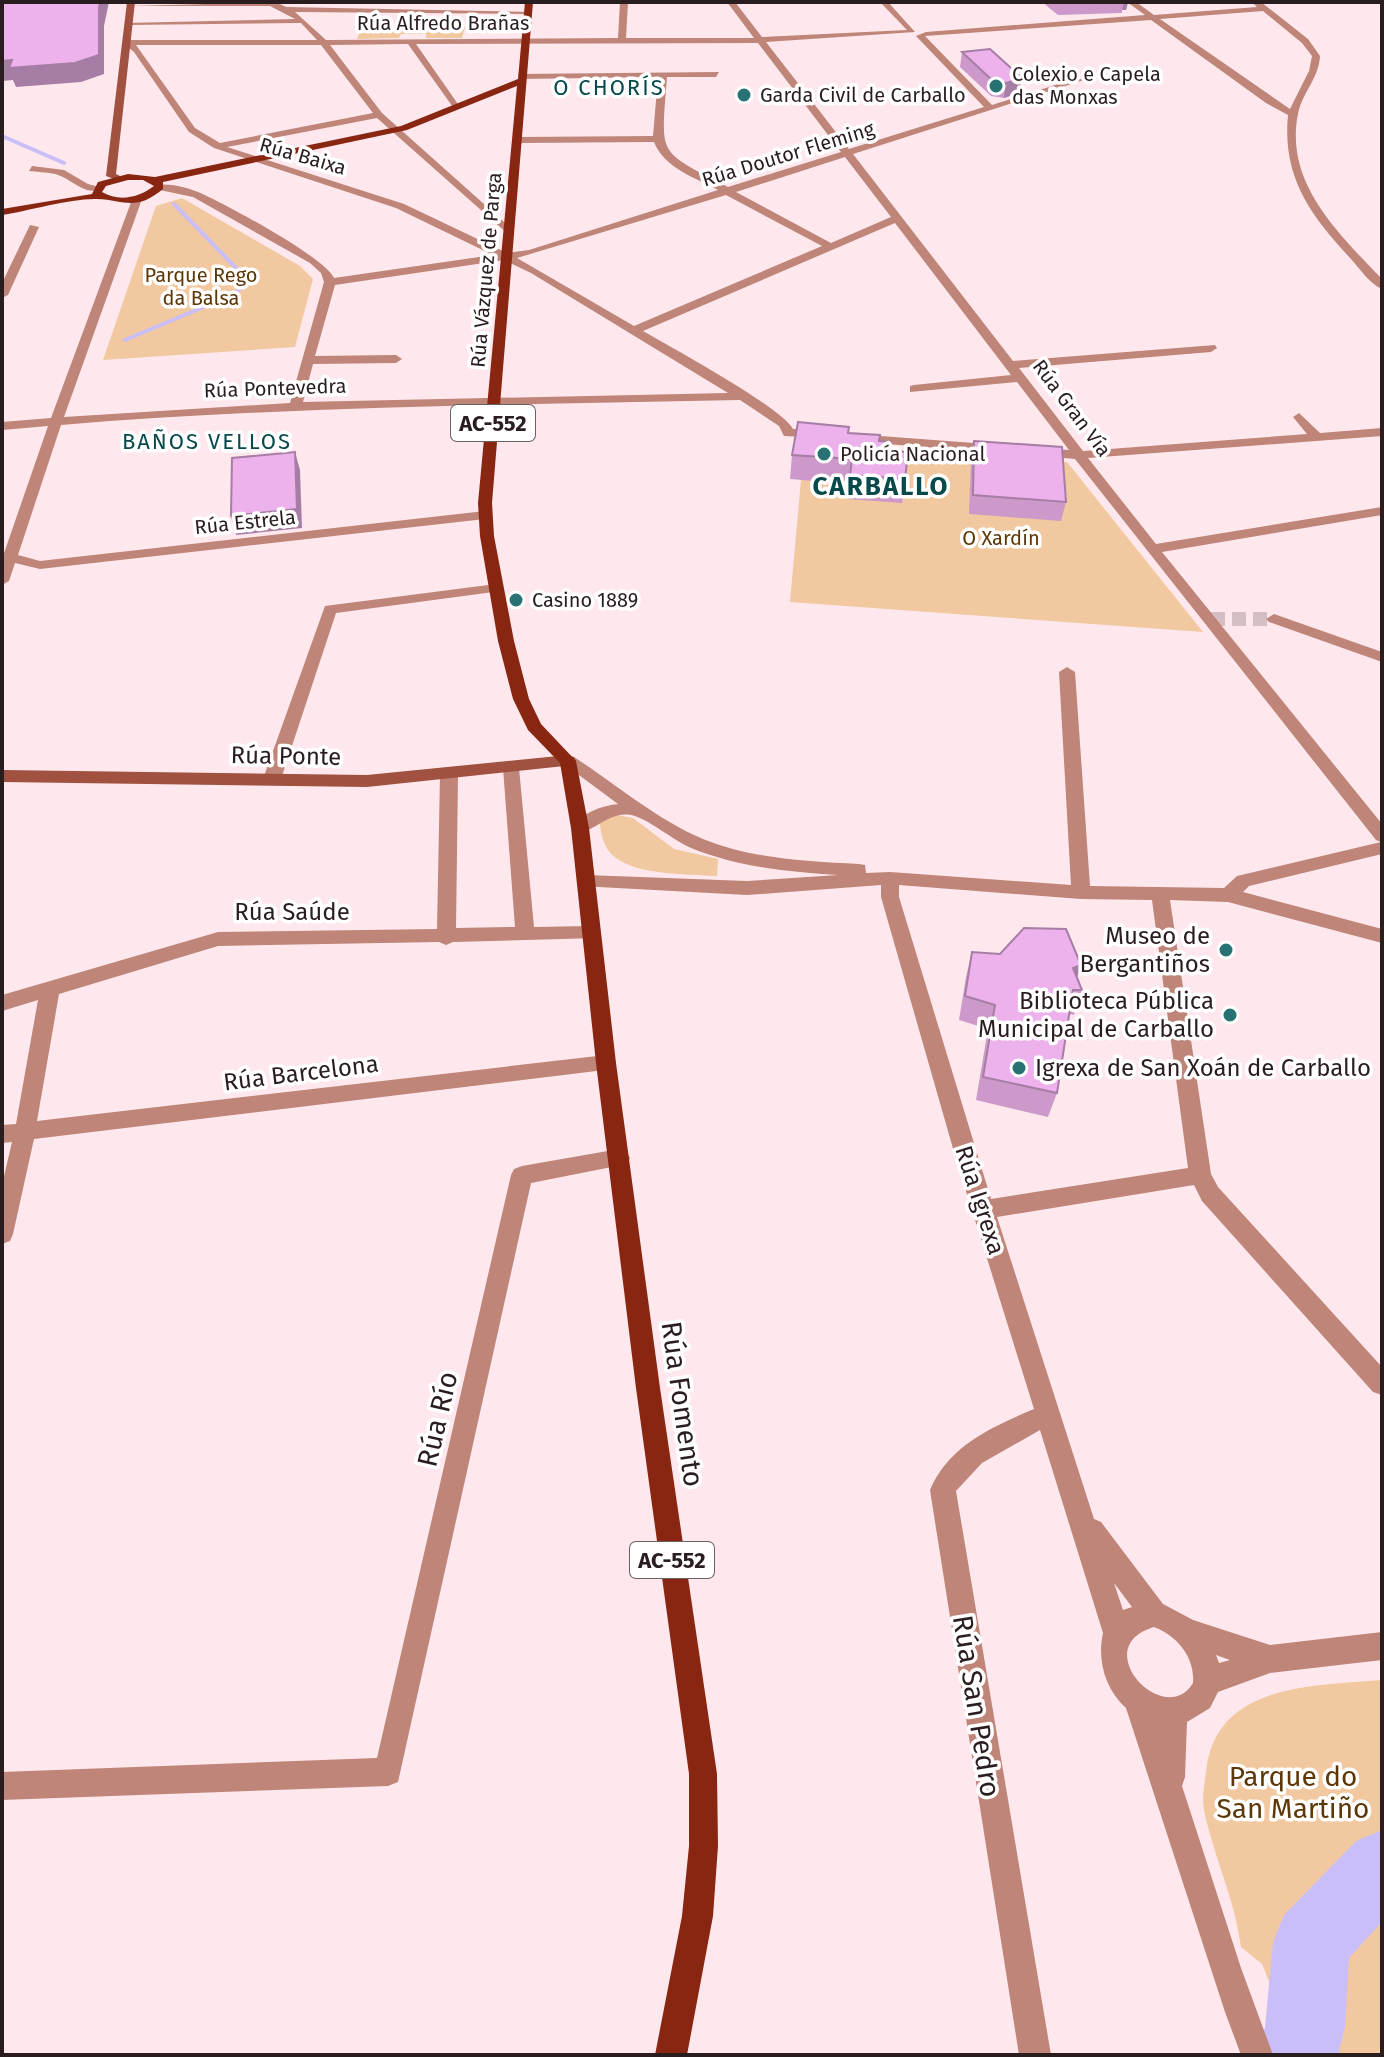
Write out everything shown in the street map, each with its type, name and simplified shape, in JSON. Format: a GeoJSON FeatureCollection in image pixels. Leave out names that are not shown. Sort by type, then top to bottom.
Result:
{"type":"FeatureCollection","features":[{"type":"Feature","properties":{"kind":"main road","name":"Rúa Vázquez de Parga"},"geometry":{"type":"LineString","coordinates":[[496,588],[485,515],[505,257],[518,140],[519,79],[528,7]]}},
{"type":"Feature","properties":{"kind":"main road"},"geometry":{"type":"LineString","coordinates":[[98,192],[110,200],[137,199],[152,194],[158,184],[186,174],[397,130],[519,79]]}},
{"type":"Feature","properties":{"kind":"main road"},"geometry":{"type":"LineString","coordinates":[[2,212],[98,192],[119,178],[144,177],[158,184]]}},
{"type":"Feature","properties":{"kind":"main road","name":"AC-552"},"geometry":{"type":"LineString","coordinates":[[496,588],[512,667],[527,714],[539,733],[568,761]]}},
{"type":"Feature","properties":{"kind":"main road","name":"Rúa Fomento"},"geometry":{"type":"LineString","coordinates":[[568,761],[580,828],[606,1063],[703,1774],[706,1827],[702,1886],[691,1972],[671,2055]]}},
{"type":"Feature","properties":{"kind":"street"},"geometry":{"type":"LineString","coordinates":[[622,40],[624,2]]}},
{"type":"Feature","properties":{"kind":"street","name":"Rúa Gran Vía"},"geometry":{"type":"LineString","coordinates":[[731,2],[1153,549],[1382,836]]}},
{"type":"Feature","properties":{"kind":"street"},"geometry":{"type":"LineString","coordinates":[[884,2],[990,108]]}},
{"type":"Feature","properties":{"kind":"street"},"geometry":{"type":"LineString","coordinates":[[1131,2],[1269,101],[1293,114]]}},
{"type":"Feature","properties":{"kind":"street"},"geometry":{"type":"LineString","coordinates":[[119,178],[111,176],[131,4],[528,7]]}},
{"type":"Feature","properties":{"kind":"street"},"geometry":{"type":"LineString","coordinates":[[277,4],[325,42],[352,84],[379,115],[508,231]]}},
{"type":"Feature","properties":{"kind":"street"},"geometry":{"type":"LineString","coordinates":[[1260,5],[1309,45],[1316,56],[1314,71],[1293,114],[1292,162],[1302,190],[1332,231],[1382,286]]}},
{"type":"Feature","properties":{"kind":"street","name":"Rúa Alfredo Brañas"},"geometry":{"type":"LineString","coordinates":[[127,43],[760,40],[1152,17],[1260,5]]}},
{"type":"Feature","properties":{"kind":"street"},"geometry":{"type":"LineString","coordinates":[[129,23],[301,21]]}},
{"type":"Feature","properties":{"kind":"street"},"geometry":{"type":"LineString","coordinates":[[410,41],[455,107]]}},
{"type":"Feature","properties":{"kind":"street","name":"Rúa Baixa"},"geometry":{"type":"LineString","coordinates":[[127,43],[137,50],[192,130],[203,139],[251,160],[400,206],[505,257],[743,396],[784,424],[789,433],[1014,450]]}},
{"type":"Feature","properties":{"kind":"street"},"geometry":{"type":"LineString","coordinates":[[125,67],[148,66]]}},
{"type":"Feature","properties":{"kind":"street"},"geometry":{"type":"LineString","coordinates":[[519,79],[716,74]]}},
{"type":"Feature","properties":{"kind":"street"},"geometry":{"type":"LineString","coordinates":[[663,75],[658,139],[663,152],[677,164],[829,246]]}},
{"type":"Feature","properties":{"kind":"street","name":"Rúa Doutor Fleming"},"geometry":{"type":"LineString","coordinates":[[330,282],[530,253],[1080,80]]}},
{"type":"Feature","properties":{"kind":"street"},"geometry":{"type":"LineString","coordinates":[[217,146],[379,115]]}},
{"type":"Feature","properties":{"kind":"street"},"geometry":{"type":"LineString","coordinates":[[203,139],[303,120],[313,127]]}},
{"type":"Feature","properties":{"kind":"street"},"geometry":{"type":"LineString","coordinates":[[518,140],[658,139]]}},
{"type":"Feature","properties":{"kind":"street"},"geometry":{"type":"LineString","coordinates":[[32,169],[73,176],[85,187],[98,192]]}},
{"type":"Feature","properties":{"kind":"street"},"geometry":{"type":"LineString","coordinates":[[158,184],[179,189],[210,203],[314,261],[326,272],[330,282],[308,360],[301,406]]}},
{"type":"Feature","properties":{"kind":"street"},"geometry":{"type":"LineString","coordinates":[[2,581],[137,199]]}},
{"type":"Feature","properties":{"kind":"street"},"geometry":{"type":"LineString","coordinates":[[634,330],[898,218]]}},
{"type":"Feature","properties":{"kind":"street"},"geometry":{"type":"LineString","coordinates":[[2,295],[34,227]]}},
{"type":"Feature","properties":{"kind":"street"},"geometry":{"type":"LineString","coordinates":[[1013,365],[1211,348]]}},
{"type":"Feature","properties":{"kind":"street"},"geometry":{"type":"LineString","coordinates":[[308,360],[396,359]]}},
{"type":"Feature","properties":{"kind":"street"},"geometry":{"type":"LineString","coordinates":[[914,389],[1022,378]]}},
{"type":"Feature","properties":{"kind":"street","name":"Rúa Pontevedra"},"geometry":{"type":"LineString","coordinates":[[2,426],[170,412],[301,406],[743,396]]}},
{"type":"Feature","properties":{"kind":"street"},"geometry":{"type":"LineString","coordinates":[[1299,417],[1316,436]]}},
{"type":"Feature","properties":{"kind":"street"},"geometry":{"type":"LineString","coordinates":[[1030,451],[1080,455],[1382,432]]}},
{"type":"Feature","properties":{"kind":"street"},"geometry":{"type":"LineString","coordinates":[[1153,549],[1382,511]]}},
{"type":"Feature","properties":{"kind":"street","name":"Rúa Estrela"},"geometry":{"type":"LineString","coordinates":[[11,558],[40,565],[485,515]]}},
{"type":"Feature","properties":{"kind":"street"},"geometry":{"type":"LineString","coordinates":[[2,533],[22,523]]}},
{"type":"Feature","properties":{"kind":"street"},"geometry":{"type":"LineString","coordinates":[[272,779],[330,609],[496,588]]}},
{"type":"Feature","properties":{"kind":"street"},"geometry":{"type":"LineString","coordinates":[[1274,619],[1382,657]]}},
{"type":"Feature","properties":{"kind":"street"},"geometry":{"type":"LineString","coordinates":[[1067,672],[1081,892]]}},
{"type":"Feature","properties":{"kind":"street"},"geometry":{"type":"LineString","coordinates":[[568,761],[698,844],[758,859],[805,867],[863,870],[890,878]]}},
{"type":"Feature","properties":{"kind":"street","name":"Rúa Ponte"},"geometry":{"type":"LineString","coordinates":[[2,776],[367,781],[568,761]]}},
{"type":"Feature","properties":{"kind":"street"},"geometry":{"type":"LineString","coordinates":[[511,768],[525,934]]}},
{"type":"Feature","properties":{"kind":"street"},"geometry":{"type":"LineString","coordinates":[[446,938],[449,775]]}},
{"type":"Feature","properties":{"kind":"street"},"geometry":{"type":"LineString","coordinates":[[580,828],[593,816],[610,808],[641,810]]}},
{"type":"Feature","properties":{"kind":"street"},"geometry":{"type":"LineString","coordinates":[[1228,895],[1243,881],[1382,848]]}},
{"type":"Feature","properties":{"kind":"street"},"geometry":{"type":"LineString","coordinates":[[747,888],[758,867],[758,859]]}},
{"type":"Feature","properties":{"kind":"street"},"geometry":{"type":"LineString","coordinates":[[586,881],[747,888],[890,878],[1081,892],[1228,895],[1382,936]]}},
{"type":"Feature","properties":{"kind":"street","name":"Rúa Igrexa"},"geometry":{"type":"LineString","coordinates":[[890,878],[890,897],[984,1210],[1117,1633],[1113,1648],[1114,1665],[1120,1680],[1138,1701],[1171,1793],[1235,1999],[1257,2055]]}},
{"type":"Feature","properties":{"kind":"street"},"geometry":{"type":"LineString","coordinates":[[1160,893],[1200,1175],[1210,1194],[1382,1384]]}},
{"type":"Feature","properties":{"kind":"street","name":"Rúa Saúde"},"geometry":{"type":"LineString","coordinates":[[2,1003],[218,939],[446,938],[591,933]]}},
{"type":"Feature","properties":{"kind":"street"},"geometry":{"type":"LineString","coordinates":[[2,1234],[25,1131],[50,987]]}},
{"type":"Feature","properties":{"kind":"street","name":"Rúa Barcelona"},"geometry":{"type":"LineString","coordinates":[[2,1134],[606,1063]]}},
{"type":"Feature","properties":{"kind":"street","name":"Rúa Río"},"geometry":{"type":"LineString","coordinates":[[2,1786],[388,1772],[522,1175],[619,1158]]}},
{"type":"Feature","properties":{"kind":"street"},"geometry":{"type":"LineString","coordinates":[[984,1210],[1200,1175]]}},
{"type":"Feature","properties":{"kind":"street","name":"Rúa San Pedro"},"geometry":{"type":"LineString","coordinates":[[1035,2055],[943,1490],[947,1475],[972,1455],[1049,1414]]}},
{"type":"Feature","properties":{"kind":"street","name":"Rúa Igrexa"},"geometry":{"type":"LineString","coordinates":[[1082,1518],[1154,1614],[1167,1616],[1191,1633],[1270,1659]]}},
{"type":"Feature","properties":{"kind":"street"},"geometry":{"type":"LineString","coordinates":[[1117,1633],[1126,1622],[1139,1615],[1154,1614]]}},
{"type":"Feature","properties":{"kind":"street"},"geometry":{"type":"LineString","coordinates":[[1138,1701],[1154,1710],[1173,1712],[1187,1708],[1201,1697],[1206,1682],[1206,1665],[1202,1649],[1191,1633]]}},
{"type":"Feature","properties":{"kind":"street"},"geometry":{"type":"LineString","coordinates":[[1206,1682],[1270,1659],[1382,1646]]}},
{"type":"Feature","properties":{"kind":"street","name":"Rúa Igrexa"},"geometry":{"type":"LineString","coordinates":[[1171,1793],[1173,1712]]}},
{"type":"Feature","properties":{"kind":"green space"},"geometry":{"type":"Polygon","coordinates":[[[465,27],[462,38],[401,34],[399,38],[357,39],[361,28],[465,27]]]}},
{"type":"Feature","properties":{"kind":"green space","name":"Parque Rego da Balsa"},"geometry":{"type":"Polygon","coordinates":[[[182,198],[300,266],[313,279],[295,347],[103,360],[156,206],[182,198]]]}},
{"type":"Feature","properties":{"kind":"green space","name":"O Xardín"},"geometry":{"type":"Polygon","coordinates":[[[804,447],[1067,462],[1203,632],[790,602],[804,447]]]}},
{"type":"Feature","properties":{"kind":"green space"},"geometry":{"type":"Polygon","coordinates":[[[617,815],[633,818],[674,849],[718,859],[717,876],[658,872],[629,865],[617,858],[604,843],[599,820],[617,815]]]}},
{"type":"Feature","properties":{"kind":"green space","name":"Parque do San Martiño"},"geometry":{"type":"Polygon","coordinates":[[[1382,1680],[1382,2055],[1299,2055],[1262,1964],[1241,1947],[1234,1911],[1204,1810],[1206,1773],[1213,1743],[1227,1721],[1247,1706],[1298,1688],[1382,1680]]]}},
{"type":"Feature","properties":{"kind":"building"},"geometry":{"type":"Polygon","coordinates":[[[3,2],[100,2],[99,55],[75,63],[9,68],[12,60],[2,61],[3,2]]]}},
{"type":"Feature","properties":{"kind":"building"},"geometry":{"type":"Polygon","coordinates":[[[990,49],[1022,78],[1006,83],[993,81],[962,52],[990,49]]]}},
{"type":"Feature","properties":{"kind":"building"},"geometry":{"type":"Polygon","coordinates":[[[798,422],[849,427],[848,433],[880,435],[879,441],[890,442],[889,451],[908,452],[905,479],[850,475],[852,459],[792,455],[798,422]]]}},
{"type":"Feature","properties":{"kind":"building"},"geometry":{"type":"Polygon","coordinates":[[[974,441],[1062,447],[1066,502],[973,495],[974,441]]]}},
{"type":"Feature","properties":{"kind":"building"},"geometry":{"type":"Polygon","coordinates":[[[295,452],[297,509],[231,516],[232,458],[295,452]]]}},
{"type":"Feature","properties":{"kind":"building","name":"Igrexa de San Xoán de Carballo"},"geometry":{"type":"Polygon","coordinates":[[[1024,928],[1066,929],[1081,965],[1073,968],[1082,990],[1073,990],[1057,1093],[983,1077],[995,1005],[965,996],[972,952],[1000,954],[1024,928]]]}},
{"type":"Feature","properties":{"kind":"waterway"},"geometry":{"type":"LineString","coordinates":[[2,136],[64,163]]}},
{"type":"Feature","properties":{"kind":"waterway"},"geometry":{"type":"LineString","coordinates":[[125,340],[232,295],[244,286],[241,273],[174,204]]}},
{"type":"Feature","properties":{"kind":"waterway"},"geometry":{"type":"LineString","coordinates":[[1298,2055],[1305,2027],[1311,1942],[1382,1867]]}},
{"type":"Feature","properties":{"kind":"tunnel"},"geometry":{"type":"LineString","coordinates":[[1211,619],[1274,619]]}},
{"type":"Feature","properties":{"kind":"place","name":"Colexio e Capela das Monxas"},"geometry":{"type":"Point","coordinates":[996,86]}},
{"type":"Feature","properties":{"kind":"place","name":"Garda Civil de Carballo"},"geometry":{"type":"Point","coordinates":[744,95]}},
{"type":"Feature","properties":{"kind":"place","name":"Policía Nacional"},"geometry":{"type":"Point","coordinates":[824,454]}},
{"type":"Feature","properties":{"kind":"place","name":"Casino 1889"},"geometry":{"type":"Point","coordinates":[516,600]}},
{"type":"Feature","properties":{"kind":"place","name":"Museo de Bergantiños"},"geometry":{"type":"Point","coordinates":[1226,950]}},
{"type":"Feature","properties":{"kind":"place","name":"Biblioteca Pública Municipal de Carballo"},"geometry":{"type":"Point","coordinates":[1230,1015]}},
{"type":"Feature","properties":{"kind":"place","name":"Igrexa de San Xoán de Carballo"},"geometry":{"type":"Point","coordinates":[1019,1068]}},
{"type":"Feature","properties":{"kind":"district","name":"O CHORÍS"},"geometry":{"type":"Point","coordinates":[609,87]}},
{"type":"Feature","properties":{"kind":"district","name":"BAÑOS VELLOS"},"geometry":{"type":"Point","coordinates":[207,441]}},
{"type":"Feature","properties":{"kind":"district","name":"CARBALLO"},"geometry":{"type":"Point","coordinates":[881,486]}}]}
